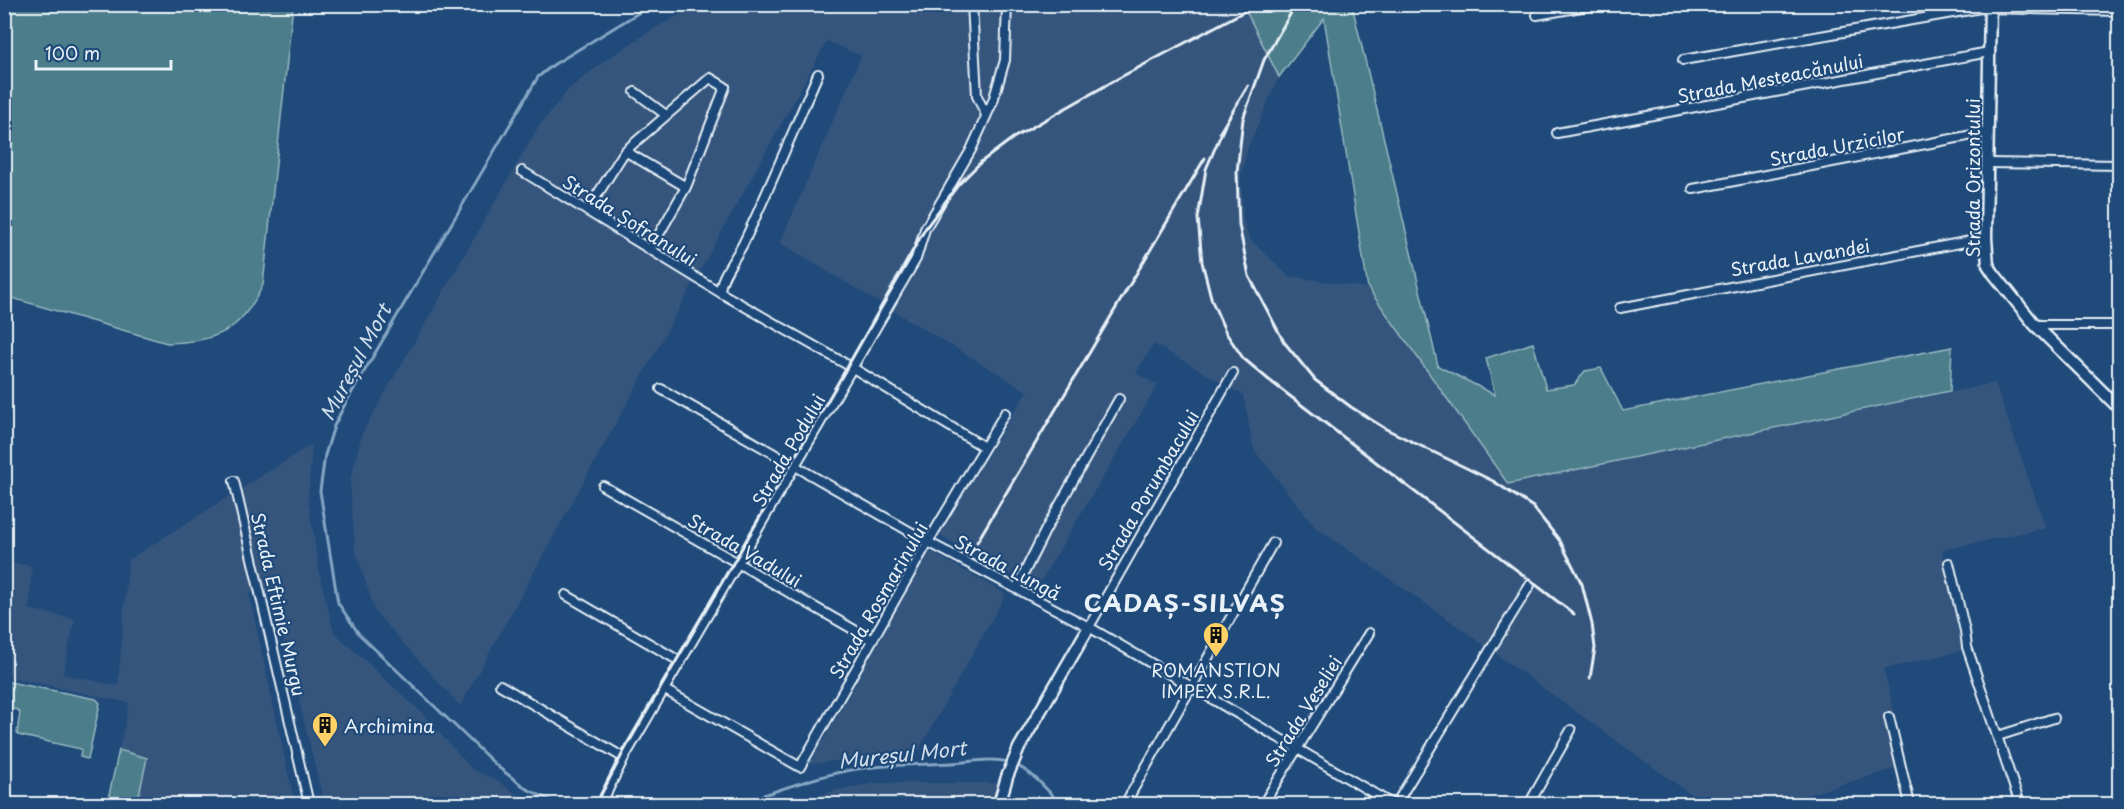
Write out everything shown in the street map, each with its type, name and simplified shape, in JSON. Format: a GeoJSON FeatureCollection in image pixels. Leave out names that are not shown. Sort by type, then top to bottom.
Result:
{"type":"FeatureCollection","features":[{"type":"Feature","properties":{"kind":"street"},"geometry":{"type":"LineString","coordinates":[[972,4],[976,96],[986,115]]}},
{"type":"Feature","properties":{"kind":"street","name":"Strada Podului"},"geometry":{"type":"LineString","coordinates":[[605,796],[624,758],[916,259],[925,229],[962,165],[998,85],[1005,60],[1007,4]]}},
{"type":"Feature","properties":{"kind":"street"},"geometry":{"type":"LineString","coordinates":[[1537,15],[1598,4]]}},
{"type":"Feature","properties":{"kind":"street","name":"Strada Orizontului"},"geometry":{"type":"LineString","coordinates":[[1990,7],[1986,238],[1988,265],[2035,325],[2120,410]]}},
{"type":"Feature","properties":{"kind":"street"},"geometry":{"type":"LineString","coordinates":[[1683,60],[1981,8],[2120,11]]}},
{"type":"Feature","properties":{"kind":"street","name":"Strada Mesteacănului"},"geometry":{"type":"LineString","coordinates":[[1557,133],[1989,52]]}},
{"type":"Feature","properties":{"kind":"street"},"geometry":{"type":"LineString","coordinates":[[818,74],[750,230],[721,284],[721,293],[853,368],[984,447]]}},
{"type":"Feature","properties":{"kind":"street"},"geometry":{"type":"LineString","coordinates":[[587,211],[625,151],[710,78],[725,87],[686,187],[650,249]]}},
{"type":"Feature","properties":{"kind":"street"},"geometry":{"type":"LineString","coordinates":[[635,92],[666,116]]}},
{"type":"Feature","properties":{"kind":"street","name":"Strada Urzicilor"},"geometry":{"type":"LineString","coordinates":[[1693,189],[1988,132]]}},
{"type":"Feature","properties":{"kind":"street"},"geometry":{"type":"LineString","coordinates":[[625,151],[686,187]]}},
{"type":"Feature","properties":{"kind":"street"},"geometry":{"type":"LineString","coordinates":[[1987,163],[2120,165]]}},
{"type":"Feature","properties":{"kind":"street","name":"Strada Șofranului"},"geometry":{"type":"LineString","coordinates":[[522,171],[721,293]]}},
{"type":"Feature","properties":{"kind":"street","name":"Strada Lavandei"},"geometry":{"type":"LineString","coordinates":[[1620,308],[1986,238]]}},
{"type":"Feature","properties":{"kind":"street"},"geometry":{"type":"LineString","coordinates":[[2035,325],[2120,325]]}},
{"type":"Feature","properties":{"kind":"street","name":"Strada Porumbacului"},"geometry":{"type":"LineString","coordinates":[[999,804],[1019,748],[1233,373]]}},
{"type":"Feature","properties":{"kind":"street","name":"Strada Lungă"},"geometry":{"type":"LineString","coordinates":[[661,389],[928,542],[1089,627],[1394,804]]}},
{"type":"Feature","properties":{"kind":"street"},"geometry":{"type":"LineString","coordinates":[[1017,587],[1046,529],[1119,399]]}},
{"type":"Feature","properties":{"kind":"street","name":"Strada Rosmarinului"},"geometry":{"type":"LineString","coordinates":[[665,690],[800,768],[928,542],[1005,413]]}},
{"type":"Feature","properties":{"kind":"street","name":"Strada Eftimie Murgu"},"geometry":{"type":"LineString","coordinates":[[234,482],[309,804]]}},
{"type":"Feature","properties":{"kind":"street","name":"Strada Vadului"},"geometry":{"type":"LineString","coordinates":[[603,486],[872,640]]}},
{"type":"Feature","properties":{"kind":"street"},"geometry":{"type":"LineString","coordinates":[[1125,804],[1272,543]]}},
{"type":"Feature","properties":{"kind":"street"},"geometry":{"type":"LineString","coordinates":[[1949,563],[1967,647],[2020,804]]}},
{"type":"Feature","properties":{"kind":"street"},"geometry":{"type":"LineString","coordinates":[[1394,804],[1530,585]]}},
{"type":"Feature","properties":{"kind":"street"},"geometry":{"type":"LineString","coordinates":[[566,595],[681,662]]}},
{"type":"Feature","properties":{"kind":"street","name":"Strada Veseliei"},"geometry":{"type":"LineString","coordinates":[[1263,804],[1369,633]]}},
{"type":"Feature","properties":{"kind":"street"},"geometry":{"type":"LineString","coordinates":[[500,685],[624,758]]}},
{"type":"Feature","properties":{"kind":"street"},"geometry":{"type":"LineString","coordinates":[[1888,717],[1910,804]]}},
{"type":"Feature","properties":{"kind":"street"},"geometry":{"type":"LineString","coordinates":[[1998,736],[2054,718]]}},
{"type":"Feature","properties":{"kind":"street"},"geometry":{"type":"LineString","coordinates":[[1529,804],[1571,730]]}},
{"type":"Feature","properties":{"kind":"shaded area"},"geometry":{"type":"Polygon","coordinates":[[[1243,4],[1279,77],[1248,147],[1241,175],[1243,221],[1250,239],[1289,276],[1368,288],[1508,484],[1995,383],[2046,528],[1942,550],[1962,651],[1884,669],[1907,765],[1777,804],[1704,804],[1446,618],[1315,527],[1254,450],[1243,395],[1154,344],[1136,373],[1158,385],[1036,589],[939,535],[1027,391],[780,243],[861,56],[827,41],[460,706],[375,612],[355,549],[350,481],[362,433],[538,127],[569,89],[607,59],[653,29],[698,5],[1243,4]]]}},
{"type":"Feature","properties":{"kind":"shaded area"},"geometry":{"type":"Polygon","coordinates":[[[312,444],[308,499],[320,576],[334,632],[422,713],[472,769],[498,781],[530,804],[324,804],[269,588],[249,594],[295,804],[137,804],[147,758],[119,750],[129,703],[5,676],[4,561],[32,566],[29,609],[75,619],[63,674],[118,686],[128,560],[312,444]]]}},
{"type":"Feature","properties":{"kind":"shaded area"},"geometry":{"type":"Polygon","coordinates":[[[930,551],[1006,594],[916,755],[887,755],[810,764],[930,551]]]}},
{"type":"Feature","properties":{"kind":"shaded area"},"geometry":{"type":"Polygon","coordinates":[[[875,783],[998,783],[992,804],[791,804],[836,790],[875,783]]]}},
{"type":"Feature","properties":{"kind":"green space"},"geometry":{"type":"Polygon","coordinates":[[[21,4],[293,5],[263,285],[246,313],[226,331],[200,340],[167,343],[5,296],[5,12],[21,4]]]}},
{"type":"Feature","properties":{"kind":"green space"},"geometry":{"type":"Polygon","coordinates":[[[1243,5],[1352,5],[1438,366],[1495,395],[1486,358],[1533,343],[1546,389],[1574,385],[1585,371],[1601,368],[1623,411],[1952,347],[1950,391],[1508,484],[1368,288],[1324,18],[1279,77],[1243,5]]]}},
{"type":"Feature","properties":{"kind":"green space"},"geometry":{"type":"Polygon","coordinates":[[[4,681],[96,699],[100,703],[88,759],[80,757],[81,749],[18,735],[20,713],[18,710],[5,707],[4,681]]]}},
{"type":"Feature","properties":{"kind":"green space"},"geometry":{"type":"Polygon","coordinates":[[[119,750],[147,758],[137,804],[107,804],[119,750]]]}},
{"type":"Feature","properties":{"kind":"waterway","name":"Mureșul Mort"},"geometry":{"type":"LineString","coordinates":[[558,804],[527,789],[498,767],[359,634],[338,603],[320,491],[325,455],[334,426],[345,404],[538,77],[553,65],[653,4]]}},
{"type":"Feature","properties":{"kind":"waterway","name":"Mureșul Mort"},"geometry":{"type":"LineString","coordinates":[[737,804],[851,770],[990,760],[1004,761],[1019,766],[1038,780],[1060,804]]}},
{"type":"Feature","properties":{"kind":"railway"},"geometry":{"type":"LineString","coordinates":[[596,804],[625,749],[925,229],[958,185],[981,162],[1013,138],[1258,4]]}},
{"type":"Feature","properties":{"kind":"railway"},"geometry":{"type":"LineString","coordinates":[[1296,4],[1264,60],[1243,119],[1237,172],[1239,225],[1249,276],[1284,342],[1315,380],[1386,429],[1493,481],[1533,507],[1560,541],[1582,584],[1592,624],[1595,648],[1590,678]]}},
{"type":"Feature","properties":{"kind":"railway"},"geometry":{"type":"LineString","coordinates":[[1220,132],[1248,86]]}},
{"type":"Feature","properties":{"kind":"railway"},"geometry":{"type":"LineString","coordinates":[[1225,125],[1206,169],[1198,218],[1202,262],[1212,301],[1226,333],[1243,358],[1574,614]]}},
{"type":"Feature","properties":{"kind":"railway"},"geometry":{"type":"LineString","coordinates":[[977,542],[1205,158]]}},
{"type":"Feature","properties":{"kind":"place","name":"ROMANSTION IMPEX S.R.L."},"geometry":{"type":"Point","coordinates":[1216,658]}},
{"type":"Feature","properties":{"kind":"place","name":"Archimina"},"geometry":{"type":"Point","coordinates":[325,748]}},
{"type":"Feature","properties":{"kind":"district","name":"CADAȘ-SILVAȘ"},"geometry":{"type":"Point","coordinates":[1185,602]}}]}
